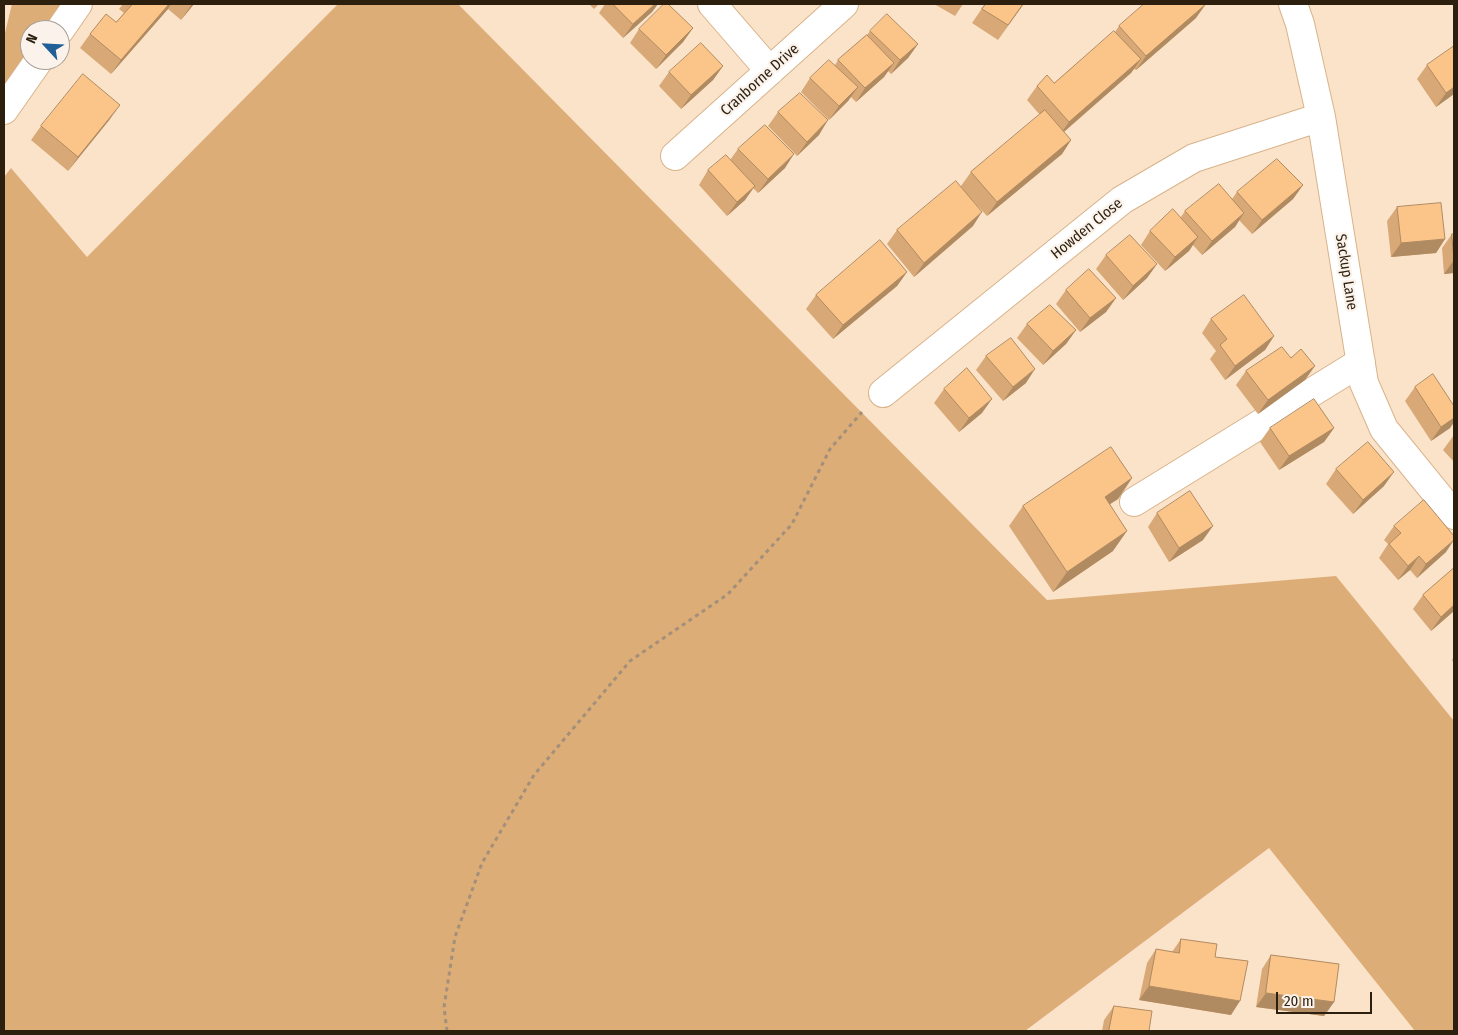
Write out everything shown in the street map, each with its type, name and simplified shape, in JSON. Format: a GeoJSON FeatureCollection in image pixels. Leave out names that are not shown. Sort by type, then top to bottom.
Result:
{"type":"FeatureCollection","features":[{"type":"Feature","properties":{"kind":"street"},"geometry":{"type":"LineString","coordinates":[[67,20],[78,4]]}},
{"type":"Feature","properties":{"kind":"street"},"geometry":{"type":"LineString","coordinates":[[712,4],[770,71]]}},
{"type":"Feature","properties":{"kind":"street","name":"Cranborne Drive"},"geometry":{"type":"LineString","coordinates":[[675,156],[844,4]]}},
{"type":"Feature","properties":{"kind":"street","name":"Sackup Lane"},"geometry":{"type":"LineString","coordinates":[[1294,4],[1321,117],[1364,383],[1384,429],[1454,515]]}},
{"type":"Feature","properties":{"kind":"street"},"geometry":{"type":"LineString","coordinates":[[4,110],[32,70]]}},
{"type":"Feature","properties":{"kind":"street","name":"Howden Close"},"geometry":{"type":"LineString","coordinates":[[883,394],[1122,200],[1194,158],[1321,117]]}},
{"type":"Feature","properties":{"kind":"street"},"geometry":{"type":"LineString","coordinates":[[1134,502],[1361,362]]}},
{"type":"Feature","properties":{"kind":"path"},"geometry":{"type":"LineString","coordinates":[[447,1031],[444,1007],[455,936],[482,864],[534,775],[630,661],[728,594],[792,524],[830,449],[859,416],[883,394]]}},
{"type":"Feature","properties":{"kind":"shaded area"},"geometry":{"type":"Polygon","coordinates":[[[12,4],[67,4],[56,20],[20,20],[20,70],[22,70],[4,97],[4,37],[12,4]]]}},
{"type":"Feature","properties":{"kind":"shaded area"},"geometry":{"type":"Polygon","coordinates":[[[338,4],[458,4],[1047,600],[1336,576],[1454,721],[1454,1031],[1415,1031],[1269,848],[1025,1031],[4,1031],[4,177],[11,168],[87,257],[338,4]]]}},
{"type":"Feature","properties":{"kind":"building"},"geometry":{"type":"Polygon","coordinates":[[[133,4],[169,4],[121,60],[90,34],[106,14],[116,22],[133,4]]]}},
{"type":"Feature","properties":{"kind":"building"},"geometry":{"type":"Polygon","coordinates":[[[613,4],[655,4],[633,24],[613,4]]]}},
{"type":"Feature","properties":{"kind":"building"},"geometry":{"type":"Polygon","coordinates":[[[664,4],[668,4],[693,28],[666,55],[639,29],[664,4]]]}},
{"type":"Feature","properties":{"kind":"building"},"geometry":{"type":"Polygon","coordinates":[[[986,4],[1023,4],[1008,25],[982,9],[986,4]]]}},
{"type":"Feature","properties":{"kind":"building"},"geometry":{"type":"Polygon","coordinates":[[[1144,4],[1206,4],[1146,56],[1119,26],[1144,4]]]}},
{"type":"Feature","properties":{"kind":"building"},"geometry":{"type":"Polygon","coordinates":[[[887,14],[918,44],[900,60],[870,31],[887,14]]]}},
{"type":"Feature","properties":{"kind":"building"},"geometry":{"type":"Polygon","coordinates":[[[1114,31],[1141,59],[1069,122],[1037,86],[1047,75],[1054,83],[1114,31]]]}},
{"type":"Feature","properties":{"kind":"building"},"geometry":{"type":"Polygon","coordinates":[[[867,35],[894,63],[865,88],[838,60],[867,35]]]}},
{"type":"Feature","properties":{"kind":"building"},"geometry":{"type":"Polygon","coordinates":[[[701,43],[723,66],[691,95],[669,72],[701,43]]]}},
{"type":"Feature","properties":{"kind":"building"},"geometry":{"type":"Polygon","coordinates":[[[1454,46],[1454,87],[1446,93],[1427,65],[1454,46]]]}},
{"type":"Feature","properties":{"kind":"building"},"geometry":{"type":"Polygon","coordinates":[[[829,60],[858,87],[839,106],[810,78],[829,60]]]}},
{"type":"Feature","properties":{"kind":"building"},"geometry":{"type":"Polygon","coordinates":[[[83,74],[120,105],[78,157],[41,126],[83,74]]]}},
{"type":"Feature","properties":{"kind":"building"},"geometry":{"type":"Polygon","coordinates":[[[800,93],[828,120],[807,142],[778,112],[800,93]]]}},
{"type":"Feature","properties":{"kind":"building"},"geometry":{"type":"Polygon","coordinates":[[[1045,110],[1071,140],[997,202],[971,172],[1045,110]]]}},
{"type":"Feature","properties":{"kind":"building"},"geometry":{"type":"Polygon","coordinates":[[[765,125],[794,154],[768,179],[738,149],[765,125]]]}},
{"type":"Feature","properties":{"kind":"building"},"geometry":{"type":"Polygon","coordinates":[[[726,155],[755,186],[737,202],[708,170],[726,155]]]}},
{"type":"Feature","properties":{"kind":"building"},"geometry":{"type":"Polygon","coordinates":[[[1277,159],[1303,185],[1262,220],[1237,192],[1277,159]]]}},
{"type":"Feature","properties":{"kind":"building"},"geometry":{"type":"Polygon","coordinates":[[[956,181],[982,212],[924,263],[897,230],[956,181]]]}},
{"type":"Feature","properties":{"kind":"building"},"geometry":{"type":"Polygon","coordinates":[[[1219,184],[1244,213],[1212,241],[1185,211],[1219,184]]]}},
{"type":"Feature","properties":{"kind":"building"},"geometry":{"type":"Polygon","coordinates":[[[1441,203],[1445,239],[1401,243],[1397,207],[1441,203]]]}},
{"type":"Feature","properties":{"kind":"building"},"geometry":{"type":"Polygon","coordinates":[[[1173,209],[1198,237],[1175,257],[1150,231],[1173,209]]]}},
{"type":"Feature","properties":{"kind":"building"},"geometry":{"type":"Polygon","coordinates":[[[1452,234],[1454,234],[1454,260],[1452,234]]]}},
{"type":"Feature","properties":{"kind":"building"},"geometry":{"type":"Polygon","coordinates":[[[1130,235],[1157,264],[1133,286],[1106,255],[1130,235]]]}},
{"type":"Feature","properties":{"kind":"building"},"geometry":{"type":"Polygon","coordinates":[[[880,240],[907,272],[843,325],[816,295],[880,240]]]}},
{"type":"Feature","properties":{"kind":"building"},"geometry":{"type":"Polygon","coordinates":[[[1089,269],[1116,298],[1090,318],[1066,290],[1089,269]]]}},
{"type":"Feature","properties":{"kind":"building"},"geometry":{"type":"Polygon","coordinates":[[[1244,295],[1274,336],[1235,366],[1220,345],[1227,339],[1211,319],[1244,295]]]}},
{"type":"Feature","properties":{"kind":"building"},"geometry":{"type":"Polygon","coordinates":[[[1050,305],[1076,330],[1053,351],[1027,324],[1050,305]]]}},
{"type":"Feature","properties":{"kind":"building"},"geometry":{"type":"Polygon","coordinates":[[[1011,338],[1035,369],[1013,387],[986,356],[1011,338]]]}},
{"type":"Feature","properties":{"kind":"building"},"geometry":{"type":"Polygon","coordinates":[[[1282,347],[1291,358],[1301,349],[1315,366],[1268,400],[1246,371],[1282,347]]]}},
{"type":"Feature","properties":{"kind":"building"},"geometry":{"type":"Polygon","coordinates":[[[967,368],[992,399],[969,418],[944,389],[967,368]]]}},
{"type":"Feature","properties":{"kind":"building"},"geometry":{"type":"Polygon","coordinates":[[[1433,374],[1454,406],[1454,418],[1441,427],[1415,387],[1433,374]]]}},
{"type":"Feature","properties":{"kind":"building"},"geometry":{"type":"Polygon","coordinates":[[[1314,399],[1334,428],[1289,456],[1270,428],[1314,399]]]}},
{"type":"Feature","properties":{"kind":"building"},"geometry":{"type":"Polygon","coordinates":[[[1368,442],[1394,472],[1363,500],[1336,469],[1368,442]]]}},
{"type":"Feature","properties":{"kind":"building"},"geometry":{"type":"Polygon","coordinates":[[[1111,447],[1132,478],[1105,497],[1127,531],[1067,572],[1023,506],[1111,447]]]}},
{"type":"Feature","properties":{"kind":"building"},"geometry":{"type":"Polygon","coordinates":[[[1190,491],[1213,526],[1179,548],[1157,513],[1190,491]]]}},
{"type":"Feature","properties":{"kind":"building"},"geometry":{"type":"Polygon","coordinates":[[[1424,500],[1454,536],[1454,540],[1426,564],[1419,556],[1408,566],[1389,544],[1401,533],[1394,526],[1424,500]]]}},
{"type":"Feature","properties":{"kind":"building"},"geometry":{"type":"Polygon","coordinates":[[[1454,568],[1454,605],[1441,617],[1423,595],[1454,568]]]}},
{"type":"Feature","properties":{"kind":"building"},"geometry":{"type":"Polygon","coordinates":[[[1181,939],[1217,944],[1215,957],[1248,961],[1240,1001],[1149,986],[1156,949],[1179,953],[1181,939]]]}},
{"type":"Feature","properties":{"kind":"building"},"geometry":{"type":"Polygon","coordinates":[[[1271,955],[1339,964],[1334,1002],[1266,993],[1271,955]]]}},
{"type":"Feature","properties":{"kind":"building"},"geometry":{"type":"Polygon","coordinates":[[[1114,1006],[1152,1011],[1149,1031],[1109,1031],[1114,1006]]]}}]}
